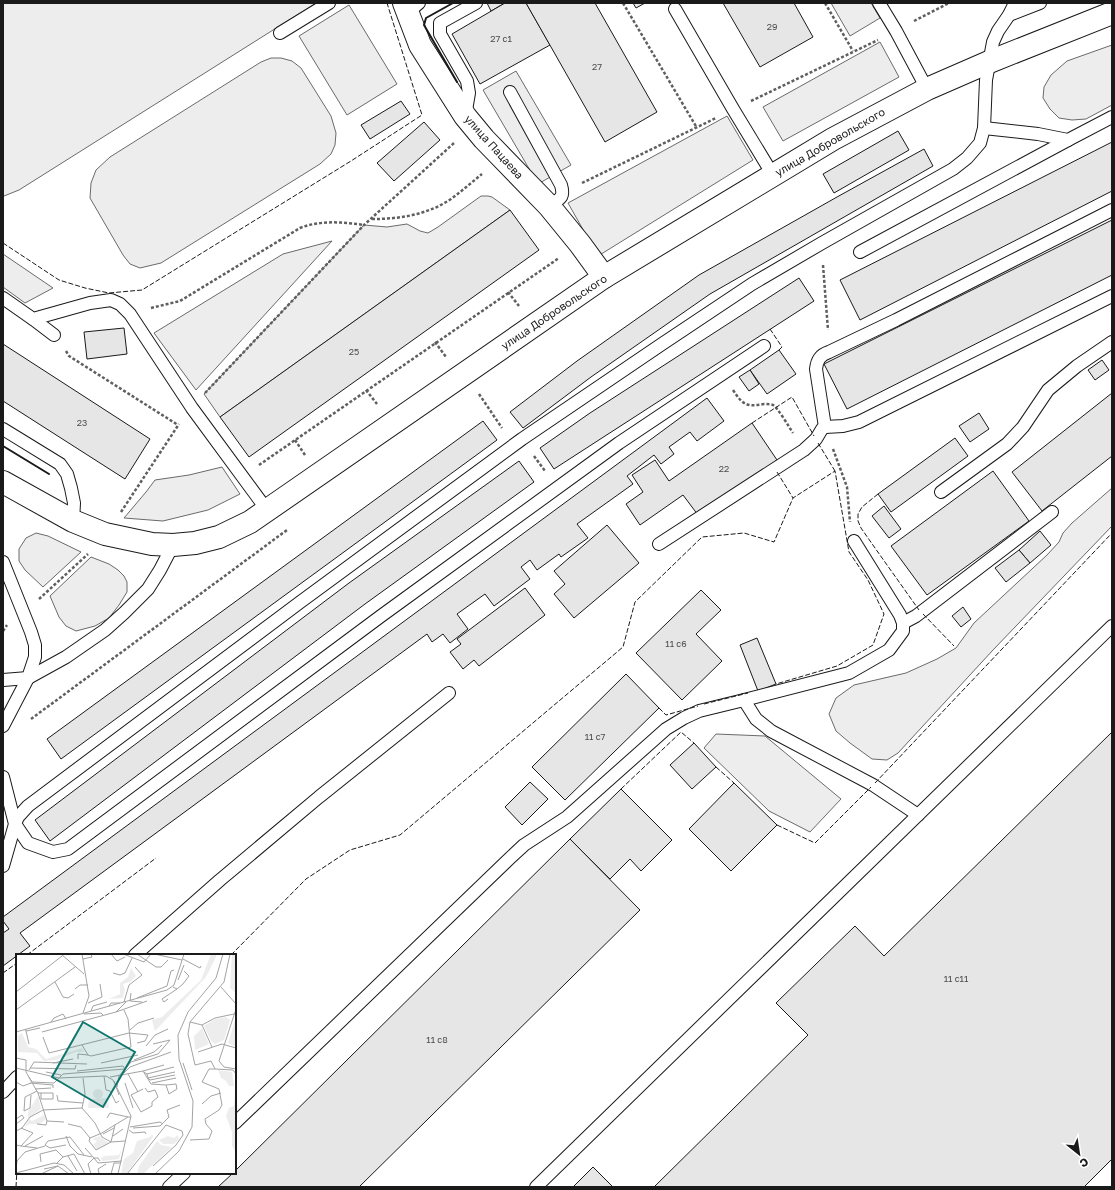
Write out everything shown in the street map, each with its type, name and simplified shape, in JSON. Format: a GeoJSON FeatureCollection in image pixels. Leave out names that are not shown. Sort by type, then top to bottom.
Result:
{"type":"FeatureCollection","features":[{"type":"Feature","properties":{"kind":"main road","name":"улица Пацаева"},"geometry":{"type":"LineString","coordinates":[[410,6],[420,45],[469,121],[503,157],[556,200],[580,244],[604,277]]}},
{"type":"Feature","properties":{"kind":"main road","name":"улица Добровольского"},"geometry":{"type":"LineString","coordinates":[[3,482],[73,521],[105,534],[152,544],[172,545],[195,543],[219,537],[250,522],[268,510],[604,277],[833,139],[927,88],[1112,13]]}},
{"type":"Feature","properties":{"kind":"lane"},"geometry":{"type":"LineString","coordinates":[[280,33],[329,3]]}},
{"type":"Feature","properties":{"kind":"lane"},"geometry":{"type":"LineString","coordinates":[[469,121],[469,93],[467,81],[440,34],[440,23],[476,3]]}},
{"type":"Feature","properties":{"kind":"lane"},"geometry":{"type":"LineString","coordinates":[[879,3],[927,88]]}},
{"type":"Feature","properties":{"kind":"lane"},"geometry":{"type":"LineString","coordinates":[[3,866],[15,824],[18,817],[28,806],[299,602],[518,442],[752,284],[822,242],[953,168],[967,158],[980,143],[984,128],[986,80],[993,42],[1015,3]]}},
{"type":"Feature","properties":{"kind":"lane"},"geometry":{"type":"LineString","coordinates":[[1009,16],[1040,3]]}},
{"type":"Feature","properties":{"kind":"lane"},"geometry":{"type":"LineString","coordinates":[[675,10],[773,175]]}},
{"type":"Feature","properties":{"kind":"lane"},"geometry":{"type":"LineString","coordinates":[[510,92],[561,185],[556,200]]}},
{"type":"Feature","properties":{"kind":"lane"},"geometry":{"type":"LineString","coordinates":[[860,252],[1112,117]]}},
{"type":"Feature","properties":{"kind":"lane"},"geometry":{"type":"LineString","coordinates":[[984,128],[1038,134],[1068,140]]}},
{"type":"Feature","properties":{"kind":"lane"},"geometry":{"type":"LineString","coordinates":[[825,426],[816,369],[817,360],[824,354],[1112,210]]}},
{"type":"Feature","properties":{"kind":"lane"},"geometry":{"type":"LineString","coordinates":[[659,544],[804,450],[816,439],[825,426],[843,426],[859,422],[1112,296]]}},
{"type":"Feature","properties":{"kind":"lane"},"geometry":{"type":"LineString","coordinates":[[3,298],[54,335]]}},
{"type":"Feature","properties":{"kind":"lane"},"geometry":{"type":"LineString","coordinates":[[33,319],[90,303],[111,300],[120,304],[130,314],[192,408],[268,510]]}},
{"type":"Feature","properties":{"kind":"lane"},"geometry":{"type":"LineString","coordinates":[[941,492],[1007,444],[1023,426],[1048,390],[1077,366],[1112,342]]}},
{"type":"Feature","properties":{"kind":"lane"},"geometry":{"type":"LineString","coordinates":[[3,777],[15,824],[28,843],[53,852],[68,849],[381,616],[619,443],[764,346]]}},
{"type":"Feature","properties":{"kind":"lane"},"geometry":{"type":"LineString","coordinates":[[3,429],[60,464],[67,474],[71,488],[74,503],[73,521]]}},
{"type":"Feature","properties":{"kind":"lane"},"geometry":{"type":"LineString","coordinates":[[903,623],[916,616],[1052,512]]}},
{"type":"Feature","properties":{"kind":"lane"},"geometry":{"type":"LineString","coordinates":[[236,1122],[524,845],[567,817],[666,729],[699,711],[849,673],[889,650],[903,631],[903,623],[900,615],[854,542]]}},
{"type":"Feature","properties":{"kind":"lane"},"geometry":{"type":"LineString","coordinates":[[3,680],[28,678],[66,657],[105,630],[148,588],[160,570],[172,545]]}},
{"type":"Feature","properties":{"kind":"lane"},"geometry":{"type":"LineString","coordinates":[[3,562],[35,645],[35,656],[28,678],[3,726]]}},
{"type":"Feature","properties":{"kind":"lane"},"geometry":{"type":"LineString","coordinates":[[536,1187],[1112,626]]}},
{"type":"Feature","properties":{"kind":"lane"},"geometry":{"type":"LineString","coordinates":[[136,954],[220,880],[313,802],[449,693]]}},
{"type":"Feature","properties":{"kind":"lane"},"geometry":{"type":"LineString","coordinates":[[744,700],[756,719],[772,731],[873,785],[918,815]]}},
{"type":"Feature","properties":{"kind":"lane"},"geometry":{"type":"LineString","coordinates":[[3,1092],[16,1078]]}},
{"type":"Feature","properties":{"kind":"lane"},"geometry":{"type":"LineString","coordinates":[[169,1187],[183,1174]]}},
{"type":"Feature","properties":{"kind":"path"},"geometry":{"type":"LineString","coordinates":[[624,3],[697,128]]}},
{"type":"Feature","properties":{"kind":"path"},"geometry":{"type":"LineString","coordinates":[[825,3],[853,52]]}},
{"type":"Feature","properties":{"kind":"path"},"geometry":{"type":"LineString","coordinates":[[556,200],[733,109],[896,31],[949,3]]}},
{"type":"Feature","properties":{"kind":"path"},"geometry":{"type":"LineString","coordinates":[[204,394],[364,225],[469,121]]}},
{"type":"Feature","properties":{"kind":"path"},"geometry":{"type":"LineString","coordinates":[[371,219],[392,219],[415,215],[431,209],[450,199],[503,157]]}},
{"type":"Feature","properties":{"kind":"path"},"geometry":{"type":"LineString","coordinates":[[130,314],[180,300],[309,224],[343,222],[364,225]]}},
{"type":"Feature","properties":{"kind":"path"},"geometry":{"type":"LineString","coordinates":[[822,242],[829,352]]}},
{"type":"Feature","properties":{"kind":"path"},"geometry":{"type":"LineString","coordinates":[[242,477],[508,292],[580,244]]}},
{"type":"Feature","properties":{"kind":"path"},"geometry":{"type":"LineString","coordinates":[[54,335],[69,356],[178,425]]}},
{"type":"Feature","properties":{"kind":"path"},"geometry":{"type":"LineString","coordinates":[[722,373],[740,401],[754,406],[768,404],[773,405],[780,414]]}},
{"type":"Feature","properties":{"kind":"path"},"geometry":{"type":"LineString","coordinates":[[478,392],[557,488]]}},
{"type":"Feature","properties":{"kind":"path"},"geometry":{"type":"LineString","coordinates":[[825,426],[847,487],[849,499],[849,520],[854,542]]}},
{"type":"Feature","properties":{"kind":"path"},"geometry":{"type":"LineString","coordinates":[[28,721],[292,526]]}},
{"type":"Feature","properties":{"kind":"shaded area"},"geometry":{"type":"Polygon","coordinates":[[[3,3],[316,3],[19,190],[3,196],[3,3]]]}},
{"type":"Feature","properties":{"kind":"shaded area"},"geometry":{"type":"Polygon","coordinates":[[[831,3],[871,3],[880,18],[850,36],[831,3]]]}},
{"type":"Feature","properties":{"kind":"shaded area"},"geometry":{"type":"Polygon","coordinates":[[[349,5],[397,84],[347,115],[299,36],[349,5]]]}},
{"type":"Feature","properties":{"kind":"shaded area"},"geometry":{"type":"Polygon","coordinates":[[[880,42],[899,77],[783,141],[763,107],[880,42]]]}},
{"type":"Feature","properties":{"kind":"shaded area"},"geometry":{"type":"Polygon","coordinates":[[[1112,45],[1112,105],[1086,119],[1072,120],[1059,118],[1050,109],[1043,98],[1044,87],[1051,75],[1067,61],[1112,45]]]}},
{"type":"Feature","properties":{"kind":"shaded area"},"geometry":{"type":"Polygon","coordinates":[[[271,58],[281,58],[292,61],[301,68],[331,116],[336,133],[335,145],[331,154],[320,164],[161,263],[140,268],[130,264],[123,255],[90,198],[91,183],[96,170],[110,157],[261,62],[271,58]]]}},
{"type":"Feature","properties":{"kind":"shaded area"},"geometry":{"type":"Polygon","coordinates":[[[516,71],[571,165],[538,184],[483,90],[516,71]]]}},
{"type":"Feature","properties":{"kind":"shaded area"},"geometry":{"type":"Polygon","coordinates":[[[727,116],[753,160],[598,256],[568,203],[727,116]]]}},
{"type":"Feature","properties":{"kind":"shaded area"},"geometry":{"type":"Polygon","coordinates":[[[481,196],[492,197],[510,210],[220,417],[204,394],[364,225],[387,227],[407,224],[420,231],[428,233],[481,196]]]}},
{"type":"Feature","properties":{"kind":"shaded area"},"geometry":{"type":"Polygon","coordinates":[[[332,241],[196,390],[154,333],[283,254],[332,241]]]}},
{"type":"Feature","properties":{"kind":"shaded area"},"geometry":{"type":"Polygon","coordinates":[[[3,254],[53,288],[25,303],[3,287],[3,254]]]}},
{"type":"Feature","properties":{"kind":"shaded area"},"geometry":{"type":"Polygon","coordinates":[[[222,467],[240,494],[208,510],[163,521],[124,518],[155,480],[189,475],[222,467]]]}},
{"type":"Feature","properties":{"kind":"shaded area"},"geometry":{"type":"Polygon","coordinates":[[[1112,488],[1112,526],[993,650],[898,753],[887,760],[872,759],[836,731],[829,714],[836,698],[854,685],[906,673],[937,659],[956,648],[974,623],[1047,555],[1059,542],[1063,533],[1072,523],[1112,488]]]}},
{"type":"Feature","properties":{"kind":"shaded area"},"geometry":{"type":"Polygon","coordinates":[[[36,533],[48,536],[81,552],[43,587],[25,570],[19,561],[19,549],[26,538],[36,533]]]}},
{"type":"Feature","properties":{"kind":"shaded area"},"geometry":{"type":"Polygon","coordinates":[[[91,557],[109,564],[118,570],[127,582],[127,592],[109,618],[95,626],[76,631],[66,626],[59,617],[50,596],[91,557]]]}},
{"type":"Feature","properties":{"kind":"shaded area"},"geometry":{"type":"Polygon","coordinates":[[[716,734],[765,736],[841,799],[810,832],[769,811],[704,748],[716,734]]]}},
{"type":"Feature","properties":{"kind":"building"},"geometry":{"type":"Polygon","coordinates":[[[487,3],[505,3],[491,11],[487,3]]]}},
{"type":"Feature","properties":{"kind":"building"},"geometry":{"type":"Polygon","coordinates":[[[505,3],[526,3],[550,45],[480,84],[452,34],[505,3]]]}},
{"type":"Feature","properties":{"kind":"building"},"geometry":{"type":"Polygon","coordinates":[[[526,3],[595,3],[657,112],[605,142],[526,3]]]}},
{"type":"Feature","properties":{"kind":"building"},"geometry":{"type":"Polygon","coordinates":[[[633,3],[645,3],[636,8],[633,3]]]}},
{"type":"Feature","properties":{"kind":"building"},"geometry":{"type":"Polygon","coordinates":[[[723,3],[794,3],[813,37],[760,67],[723,3]]]}},
{"type":"Feature","properties":{"kind":"building"},"geometry":{"type":"Polygon","coordinates":[[[401,101],[410,114],[370,139],[361,125],[401,101]]]}},
{"type":"Feature","properties":{"kind":"building"},"geometry":{"type":"Polygon","coordinates":[[[424,122],[440,140],[394,181],[377,163],[424,122]]]}},
{"type":"Feature","properties":{"kind":"building"},"geometry":{"type":"Polygon","coordinates":[[[898,131],[909,150],[834,193],[823,174],[898,131]]]}},
{"type":"Feature","properties":{"kind":"building"},"geometry":{"type":"Polygon","coordinates":[[[1112,142],[1112,191],[860,320],[840,280],[1112,142]]]}},
{"type":"Feature","properties":{"kind":"building"},"geometry":{"type":"Polygon","coordinates":[[[924,149],[933,166],[710,294],[591,377],[523,428],[510,412],[577,361],[699,275],[924,149]]]}},
{"type":"Feature","properties":{"kind":"building"},"geometry":{"type":"Polygon","coordinates":[[[510,210],[539,250],[249,457],[220,417],[510,210]]]}},
{"type":"Feature","properties":{"kind":"building"},"geometry":{"type":"Polygon","coordinates":[[[1112,220],[1112,275],[847,409],[824,364],[1112,220]]]}},
{"type":"Feature","properties":{"kind":"building"},"geometry":{"type":"Polygon","coordinates":[[[799,278],[814,301],[554,469],[540,448],[590,413],[799,278]]]}},
{"type":"Feature","properties":{"kind":"building"},"geometry":{"type":"Polygon","coordinates":[[[124,328],[127,354],[87,359],[84,332],[124,328]]]}},
{"type":"Feature","properties":{"kind":"building"},"geometry":{"type":"Polygon","coordinates":[[[3,344],[150,439],[125,479],[3,401],[3,344]]]}},
{"type":"Feature","properties":{"kind":"building"},"geometry":{"type":"Polygon","coordinates":[[[779,350],[796,374],[767,394],[750,370],[779,350]]]}},
{"type":"Feature","properties":{"kind":"building"},"geometry":{"type":"Polygon","coordinates":[[[1102,360],[1109,370],[1095,380],[1088,370],[1102,360]]]}},
{"type":"Feature","properties":{"kind":"building"},"geometry":{"type":"Polygon","coordinates":[[[750,370],[759,384],[749,391],[739,377],[750,370]]]}},
{"type":"Feature","properties":{"kind":"building"},"geometry":{"type":"Polygon","coordinates":[[[1112,393],[1112,456],[1042,511],[1012,472],[1112,393]]]}},
{"type":"Feature","properties":{"kind":"building"},"geometry":{"type":"Polygon","coordinates":[[[707,398],[724,421],[697,441],[690,432],[669,447],[674,454],[661,464],[654,455],[627,476],[633,484],[577,524],[588,538],[561,557],[559,554],[537,570],[530,560],[521,567],[530,579],[494,606],[485,594],[457,614],[468,629],[450,643],[443,634],[432,642],[427,634],[20,933],[30,946],[19,954],[16,954],[16,956],[3,966],[3,933],[9,929],[3,921],[3,917],[707,398]]]}},
{"type":"Feature","properties":{"kind":"building"},"geometry":{"type":"Polygon","coordinates":[[[979,413],[989,429],[970,442],[959,426],[979,413]]]}},
{"type":"Feature","properties":{"kind":"building"},"geometry":{"type":"Polygon","coordinates":[[[483,421],[497,440],[61,759],[47,739],[483,421]]]}},
{"type":"Feature","properties":{"kind":"building"},"geometry":{"type":"Polygon","coordinates":[[[752,423],[777,460],[698,515],[683,495],[640,525],[626,504],[643,492],[632,475],[655,460],[669,481],[752,423]]]}},
{"type":"Feature","properties":{"kind":"building"},"geometry":{"type":"Polygon","coordinates":[[[955,438],[968,456],[891,512],[878,494],[955,438]]]}},
{"type":"Feature","properties":{"kind":"building"},"geometry":{"type":"Polygon","coordinates":[[[519,461],[534,482],[365,604],[50,841],[35,820],[349,583],[519,461]]]}},
{"type":"Feature","properties":{"kind":"building"},"geometry":{"type":"Polygon","coordinates":[[[993,471],[1029,521],[927,595],[891,546],[993,471]]]}},
{"type":"Feature","properties":{"kind":"building"},"geometry":{"type":"Polygon","coordinates":[[[884,506],[901,529],[889,538],[872,516],[884,506]]]}},
{"type":"Feature","properties":{"kind":"building"},"geometry":{"type":"Polygon","coordinates":[[[607,525],[639,563],[574,618],[554,594],[565,584],[554,571],[607,525]]]}},
{"type":"Feature","properties":{"kind":"building"},"geometry":{"type":"Polygon","coordinates":[[[1040,531],[1051,545],[1030,563],[1019,550],[1040,531]]]}},
{"type":"Feature","properties":{"kind":"building"},"geometry":{"type":"Polygon","coordinates":[[[1019,550],[1030,563],[1006,582],[995,568],[1019,550]]]}},
{"type":"Feature","properties":{"kind":"building"},"geometry":{"type":"Polygon","coordinates":[[[525,588],[545,615],[479,666],[474,660],[463,669],[450,652],[461,644],[457,639],[525,588]]]}},
{"type":"Feature","properties":{"kind":"building"},"geometry":{"type":"Polygon","coordinates":[[[701,590],[721,610],[696,634],[722,661],[682,700],[636,653],[701,590]]]}},
{"type":"Feature","properties":{"kind":"building"},"geometry":{"type":"Polygon","coordinates":[[[963,607],[971,619],[961,627],[952,616],[963,607]]]}},
{"type":"Feature","properties":{"kind":"building"},"geometry":{"type":"Polygon","coordinates":[[[757,638],[776,684],[758,691],[740,645],[757,638]]]}},
{"type":"Feature","properties":{"kind":"building"},"geometry":{"type":"Polygon","coordinates":[[[626,674],[659,708],[565,800],[532,767],[626,674]]]}},
{"type":"Feature","properties":{"kind":"building"},"geometry":{"type":"Polygon","coordinates":[[[1112,732],[1112,1159],[1084,1187],[654,1187],[808,1035],[776,1003],[855,926],[884,956],[1112,732]]]}},
{"type":"Feature","properties":{"kind":"building"},"geometry":{"type":"Polygon","coordinates":[[[694,743],[716,767],[692,789],[670,765],[694,743]]]}},
{"type":"Feature","properties":{"kind":"building"},"geometry":{"type":"Polygon","coordinates":[[[530,782],[548,799],[522,825],[505,807],[530,782]]]}},
{"type":"Feature","properties":{"kind":"building"},"geometry":{"type":"Polygon","coordinates":[[[734,783],[777,825],[731,871],[689,829],[734,783]]]}},
{"type":"Feature","properties":{"kind":"building"},"geometry":{"type":"Polygon","coordinates":[[[621,789],[672,840],[641,871],[630,859],[610,879],[570,839],[621,789]]]}},
{"type":"Feature","properties":{"kind":"building"},"geometry":{"type":"Polygon","coordinates":[[[570,839],[640,910],[359,1187],[218,1187],[232,1174],[236,1174],[236,1170],[570,839]]]}},
{"type":"Feature","properties":{"kind":"building"},"geometry":{"type":"Polygon","coordinates":[[[593,1167],[613,1187],[573,1187],[593,1167]]]}},
{"type":"Feature","properties":{"kind":"fence"},"geometry":{"type":"LineString","coordinates":[[3,243],[59,280],[85,288],[109,293],[142,290],[351,161],[422,115],[387,3]]}},
{"type":"Feature","properties":{"kind":"fence"},"geometry":{"type":"LineString","coordinates":[[770,329],[782,347],[779,350]]}},
{"type":"Feature","properties":{"kind":"fence"},"geometry":{"type":"LineString","coordinates":[[752,423],[792,397],[814,436]]}},
{"type":"Feature","properties":{"kind":"fence"},"geometry":{"type":"LineString","coordinates":[[818,443],[835,471]]}},
{"type":"Feature","properties":{"kind":"fence"},"geometry":{"type":"LineString","coordinates":[[232,954],[306,879],[350,850],[400,835],[623,647],[635,602],[702,537],[744,533],[774,542],[793,498],[835,471],[849,552],[868,580],[884,614],[873,645],[837,666],[776,684]]}},
{"type":"Feature","properties":{"kind":"fence"},"geometry":{"type":"LineString","coordinates":[[777,472],[793,498]]}},
{"type":"Feature","properties":{"kind":"fence"},"geometry":{"type":"LineString","coordinates":[[878,494],[862,507],[858,514],[858,521],[861,528],[919,610]]}},
{"type":"Feature","properties":{"kind":"fence"},"geometry":{"type":"LineString","coordinates":[[875,783],[1112,533]]}},
{"type":"Feature","properties":{"kind":"fence"},"geometry":{"type":"LineString","coordinates":[[923,614],[954,646]]}},
{"type":"Feature","properties":{"kind":"fence"},"geometry":{"type":"LineString","coordinates":[[704,704],[748,693]]}},
{"type":"Feature","properties":{"kind":"fence"},"geometry":{"type":"LineString","coordinates":[[659,708],[666,715],[698,706]]}},
{"type":"Feature","properties":{"kind":"fence"},"geometry":{"type":"LineString","coordinates":[[621,789],[681,732],[694,743]]}},
{"type":"Feature","properties":{"kind":"fence"},"geometry":{"type":"LineString","coordinates":[[716,767],[734,783]]}},
{"type":"Feature","properties":{"kind":"fence"},"geometry":{"type":"LineString","coordinates":[[777,825],[815,843],[871,787]]}},
{"type":"Feature","properties":{"kind":"fence"},"geometry":{"type":"LineString","coordinates":[[28,954],[156,858]]}},
{"type":"Feature","properties":{"kind":"fence"},"geometry":{"type":"LineString","coordinates":[[3,973],[16,964]]}},
{"type":"Feature","properties":{"kind":"fence"},"geometry":{"type":"LineString","coordinates":[[16,1187],[17,1174]]}},
{"type":"Feature","properties":{"kind":"wall"},"geometry":{"type":"LineString","coordinates":[[453,3],[426,18],[424,25],[457,82]]}},
{"type":"Feature","properties":{"kind":"wall"},"geometry":{"type":"LineString","coordinates":[[3,446],[49,474]]}}]}
